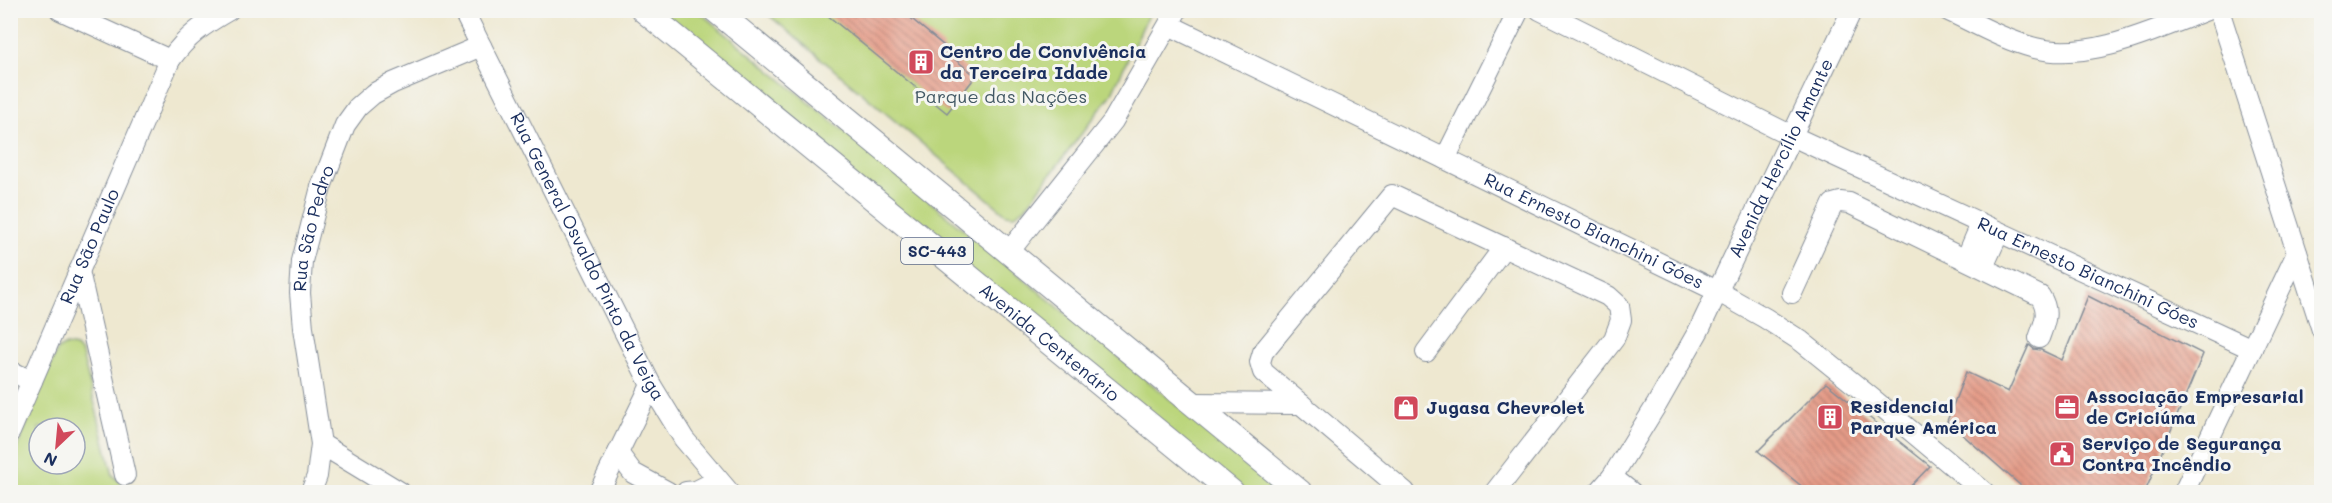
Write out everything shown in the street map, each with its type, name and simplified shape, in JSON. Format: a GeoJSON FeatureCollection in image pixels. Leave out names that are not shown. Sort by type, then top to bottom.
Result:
{"type":"FeatureCollection","features":[{"type":"Feature","properties":{"kind":"main road","name":"Avenida Centenário"},"geometry":{"type":"LineString","coordinates":[[643,10],[1218,487]]}},
{"type":"Feature","properties":{"kind":"main road"},"geometry":{"type":"LineString","coordinates":[[715,10],[1300,492]]}},
{"type":"Feature","properties":{"kind":"street"},"geometry":{"type":"LineString","coordinates":[[60,10],[170,60]]}},
{"type":"Feature","properties":{"kind":"street","name":"Rua São Paulo"},"geometry":{"type":"LineString","coordinates":[[10,432],[170,60],[182,43],[198,27],[229,10]]}},
{"type":"Feature","properties":{"kind":"street","name":"Rua General Osvaldo Pinto da Veiga"},"geometry":{"type":"LineString","coordinates":[[463,10],[651,385],[684,439],[724,486]]}},
{"type":"Feature","properties":{"kind":"street"},"geometry":{"type":"LineString","coordinates":[[1445,159],[1519,10]]}},
{"type":"Feature","properties":{"kind":"street","name":"Rua Ernesto Bianchini Góes"},"geometry":{"type":"LineString","coordinates":[[1540,10],[1792,136],[2252,349]]}},
{"type":"Feature","properties":{"kind":"street","name":"Avenida Hercílio Amante"},"geometry":{"type":"LineString","coordinates":[[1599,492],[1612,477],[1678,366],[1717,291],[1852,10]]}},
{"type":"Feature","properties":{"kind":"street"},"geometry":{"type":"LineString","coordinates":[[1947,10],[2011,41],[2038,49],[2064,51],[2112,44],[2207,10]]}},
{"type":"Feature","properties":{"kind":"street"},"geometry":{"type":"LineString","coordinates":[[2219,10],[2322,330]]}},
{"type":"Feature","properties":{"kind":"street"},"geometry":{"type":"LineString","coordinates":[[1008,253],[1113,121],[1173,18]]}},
{"type":"Feature","properties":{"kind":"street","name":"Rua Ernesto Bianchini Góes"},"geometry":{"type":"LineString","coordinates":[[1173,18],[1445,159],[1717,291],[1765,318],[1801,341],[1984,492]]}},
{"type":"Feature","properties":{"kind":"street","name":"Rua São Pedro"},"geometry":{"type":"LineString","coordinates":[[311,492],[317,476],[321,444],[303,328],[300,293],[302,261],[321,187],[338,142],[345,125],[358,107],[373,94],[481,46]]}},
{"type":"Feature","properties":{"kind":"street"},"geometry":{"type":"LineString","coordinates":[[1405,492],[1263,372],[1260,362],[1263,352],[1392,195],[1608,296],[1619,306],[1621,320],[1614,339],[1495,492]]}},
{"type":"Feature","properties":{"kind":"street"},"geometry":{"type":"LineString","coordinates":[[1792,293],[1833,204],[1849,203],[2040,296],[2046,304],[2047,317],[2040,338]]}},
{"type":"Feature","properties":{"kind":"street"},"geometry":{"type":"LineString","coordinates":[[1974,263],[1990,228]]}},
{"type":"Feature","properties":{"kind":"street"},"geometry":{"type":"LineString","coordinates":[[1426,352],[1504,247]]}},
{"type":"Feature","properties":{"kind":"street"},"geometry":{"type":"LineString","coordinates":[[2184,492],[2297,253]]}},
{"type":"Feature","properties":{"kind":"street"},"geometry":{"type":"LineString","coordinates":[[79,271],[125,475]]}},
{"type":"Feature","properties":{"kind":"street"},"geometry":{"type":"LineString","coordinates":[[10,371],[32,381]]}},
{"type":"Feature","properties":{"kind":"street"},"geometry":{"type":"LineString","coordinates":[[599,492],[651,385]]}},
{"type":"Feature","properties":{"kind":"street"},"geometry":{"type":"LineString","coordinates":[[1192,403],[1301,404]]}},
{"type":"Feature","properties":{"kind":"street"},"geometry":{"type":"LineString","coordinates":[[321,444],[400,492]]}},
{"type":"Feature","properties":{"kind":"street"},"geometry":{"type":"LineString","coordinates":[[618,453],[633,473],[668,492]]}},
{"type":"Feature","properties":{"kind":"street"},"geometry":{"type":"LineString","coordinates":[[1612,477],[1631,492]]}},
{"type":"Feature","properties":{"kind":"street"},"geometry":{"type":"LineString","coordinates":[[686,492],[724,486]]}},
{"type":"Feature","properties":{"kind":"green space"},"geometry":{"type":"Polygon","coordinates":[[[650,11],[698,11],[1283,492],[1240,492],[650,11]]]}},
{"type":"Feature","properties":{"kind":"green space","name":"Parque das Nações"},"geometry":{"type":"Polygon","coordinates":[[[764,11],[1150,11],[1111,95],[1025,208],[1015,215],[1006,214],[764,11]]]}},
{"type":"Feature","properties":{"kind":"green space"},"geometry":{"type":"Polygon","coordinates":[[[66,345],[76,347],[82,354],[113,475],[126,488],[136,492],[11,491],[10,465],[27,423],[27,476],[87,476],[87,416],[30,416],[57,350],[66,345]]]}},
{"type":"Feature","properties":{"kind":"building","name":"Centro de Convivência da Terceira Idade"},"geometry":{"type":"Polygon","coordinates":[[[821,10],[901,10],[944,46],[942,49],[976,76],[947,113],[821,10]]]}},
{"type":"Feature","properties":{"kind":"building","name":"Associação Empresarial de Criciúma"},"geometry":{"type":"Polygon","coordinates":[[[2088,296],[2203,354],[2145,492],[2028,492],[1947,421],[1966,372],[2008,392],[2029,345],[2062,360],[2088,296]]]}},
{"type":"Feature","properties":{"kind":"building","name":"Residencial Parque América"},"geometry":{"type":"Polygon","coordinates":[[[1826,383],[1930,466],[1905,492],[1809,492],[1758,451],[1826,383]]]}},
{"type":"Feature","properties":{"kind":"place","name":"Centro de Convivência da Terceira Idade"},"geometry":{"type":"Point","coordinates":[921,62]}},
{"type":"Feature","properties":{"kind":"place","name":"Associação Empresarial de Criciúma"},"geometry":{"type":"Point","coordinates":[2067,407]}},
{"type":"Feature","properties":{"kind":"place","name":"Jugasa Chevrolet"},"geometry":{"type":"Point","coordinates":[1406,408]}},
{"type":"Feature","properties":{"kind":"place","name":"Residencial Parque América"},"geometry":{"type":"Point","coordinates":[1830,417]}},
{"type":"Feature","properties":{"kind":"place","name":"Serviço de Segurança Contra Incêndio"},"geometry":{"type":"Point","coordinates":[2062,454]}}]}
